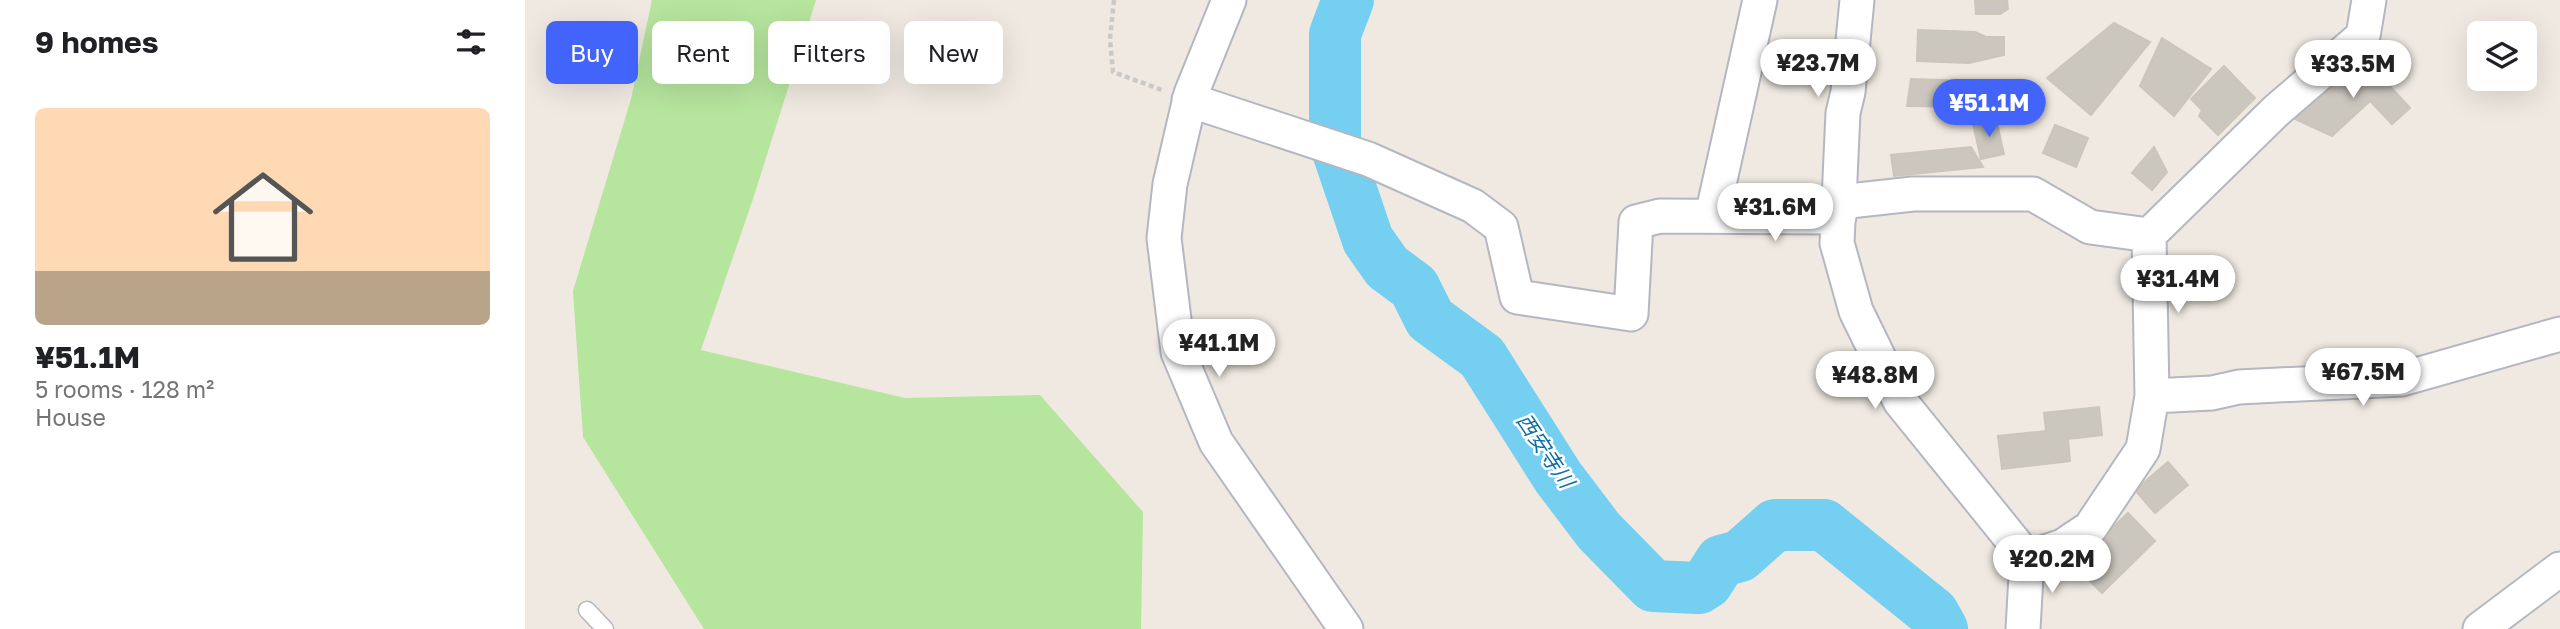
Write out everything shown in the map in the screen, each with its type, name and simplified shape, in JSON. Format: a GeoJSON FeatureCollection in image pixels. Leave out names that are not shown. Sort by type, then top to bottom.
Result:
{"type":"FeatureCollection","features":[{"type":"Feature","properties":{"kind":"street"},"geometry":{"type":"LineString","coordinates":[[1229,0],[1189,100],[1170,184],[1164,238],[1178,352],[1216,442],[1346,629]]}},
{"type":"Feature","properties":{"kind":"street"},"geometry":{"type":"LineString","coordinates":[[1712,216],[1759,0]]}},
{"type":"Feature","properties":{"kind":"street"},"geometry":{"type":"LineString","coordinates":[[1857,0],[1848,92],[1843,113],[1837,243],[1856,311],[1900,401],[2027,558],[2023,629]]}},
{"type":"Feature","properties":{"kind":"street"},"geometry":{"type":"LineString","coordinates":[[2027,558],[2063,546],[2090,528],[2143,449],[2152,396],[2148,235],[2277,110],[2363,36],[2369,0]]}},
{"type":"Feature","properties":{"kind":"street"},"geometry":{"type":"LineString","coordinates":[[1189,100],[1368,159],[1473,206],[1501,228],[1517,297],[1631,314],[1636,222],[1660,216],[1840,210],[1913,194],[2033,194],[2089,228],[2148,235]]}},
{"type":"Feature","properties":{"kind":"street"},"geometry":{"type":"LineString","coordinates":[[2152,396],[2212,393],[2239,387],[2402,379],[2560,334]]}},
{"type":"Feature","properties":{"kind":"street"},"geometry":{"type":"LineString","coordinates":[[2480,629],[2560,569]]}},
{"type":"Feature","properties":{"kind":"lane"},"geometry":{"type":"LineString","coordinates":[[587,610],[605,629]]}},
{"type":"Feature","properties":{"kind":"path"},"geometry":{"type":"LineString","coordinates":[[1114,0],[1110,39],[1113,72],[1189,100]]}},
{"type":"Feature","properties":{"kind":"green space"},"geometry":{"type":"Polygon","coordinates":[[[652,0],[816,0],[809,21],[768,21],[768,84],[789,84],[701,350],[905,398],[1040,395],[1143,512],[1141,629],[704,629],[583,437],[573,291],[634,84],[638,84],[638,66],[652,0]]]}},
{"type":"Feature","properties":{"kind":"building"},"geometry":{"type":"Polygon","coordinates":[[[1975,0],[2007,0],[2008,9],[2000,14],[1976,14],[1975,0]]]}},
{"type":"Feature","properties":{"kind":"building"},"geometry":{"type":"Polygon","coordinates":[[[2114,23],[2150,42],[2091,115],[2047,78],[2114,23]]]}},
{"type":"Feature","properties":{"kind":"building"},"geometry":{"type":"Polygon","coordinates":[[[1918,30],[1975,32],[1986,37],[2004,37],[2004,55],[1969,63],[1917,61],[1918,30]]]}},
{"type":"Feature","properties":{"kind":"building"},"geometry":{"type":"Polygon","coordinates":[[[2162,38],[2211,69],[2174,116],[2140,86],[2162,38]]]}},
{"type":"Feature","properties":{"kind":"building"},"geometry":{"type":"Polygon","coordinates":[[[2363,57],[2410,108],[2392,124],[2370,101],[2332,136],[2295,119],[2363,57]]]}},
{"type":"Feature","properties":{"kind":"building"},"geometry":{"type":"Polygon","coordinates":[[[2224,66],[2255,98],[2218,135],[2199,116],[2202,110],[2191,99],[2224,66]]]}},
{"type":"Feature","properties":{"kind":"building"},"geometry":{"type":"Polygon","coordinates":[[[1911,79],[1974,81],[1973,107],[1907,106],[1911,79]]]}},
{"type":"Feature","properties":{"kind":"building"},"geometry":{"type":"Polygon","coordinates":[[[1996,119],[2004,154],[1981,159],[1973,124],[1996,119]]]}},
{"type":"Feature","properties":{"kind":"building"},"geometry":{"type":"Polygon","coordinates":[[[2055,125],[2088,138],[2076,167],[2043,153],[2055,125]]]}},
{"type":"Feature","properties":{"kind":"building"},"geometry":{"type":"Polygon","coordinates":[[[1971,147],[1983,167],[1894,176],[1891,155],[1971,147]]]}},
{"type":"Feature","properties":{"kind":"building"},"geometry":{"type":"Polygon","coordinates":[[[2154,147],[2167,172],[2152,190],[2132,173],[2154,147]]]}},
{"type":"Feature","properties":{"kind":"building"},"geometry":{"type":"Polygon","coordinates":[[[2099,407],[2102,435],[2068,439],[2070,461],[2002,469],[1998,436],[2046,431],[2044,413],[2099,407]]]}},
{"type":"Feature","properties":{"kind":"building"},"geometry":{"type":"Polygon","coordinates":[[[2168,462],[2188,485],[2155,513],[2135,490],[2168,462]]]}},
{"type":"Feature","properties":{"kind":"building"},"geometry":{"type":"Polygon","coordinates":[[[2128,513],[2155,541],[2102,593],[2074,565],[2128,513]]]}},
{"type":"Feature","properties":{"kind":"waterway","name":"西安寺川"},"geometry":{"type":"LineString","coordinates":[[1348,0],[1335,34],[1335,143],[1368,240],[1387,267],[1414,287],[1430,319],[1482,357],[1558,477],[1599,531],[1653,586],[1699,588],[1707,583],[1721,561],[1740,556],[1775,525],[1824,525],[1933,613],[1942,629]]}}]}
